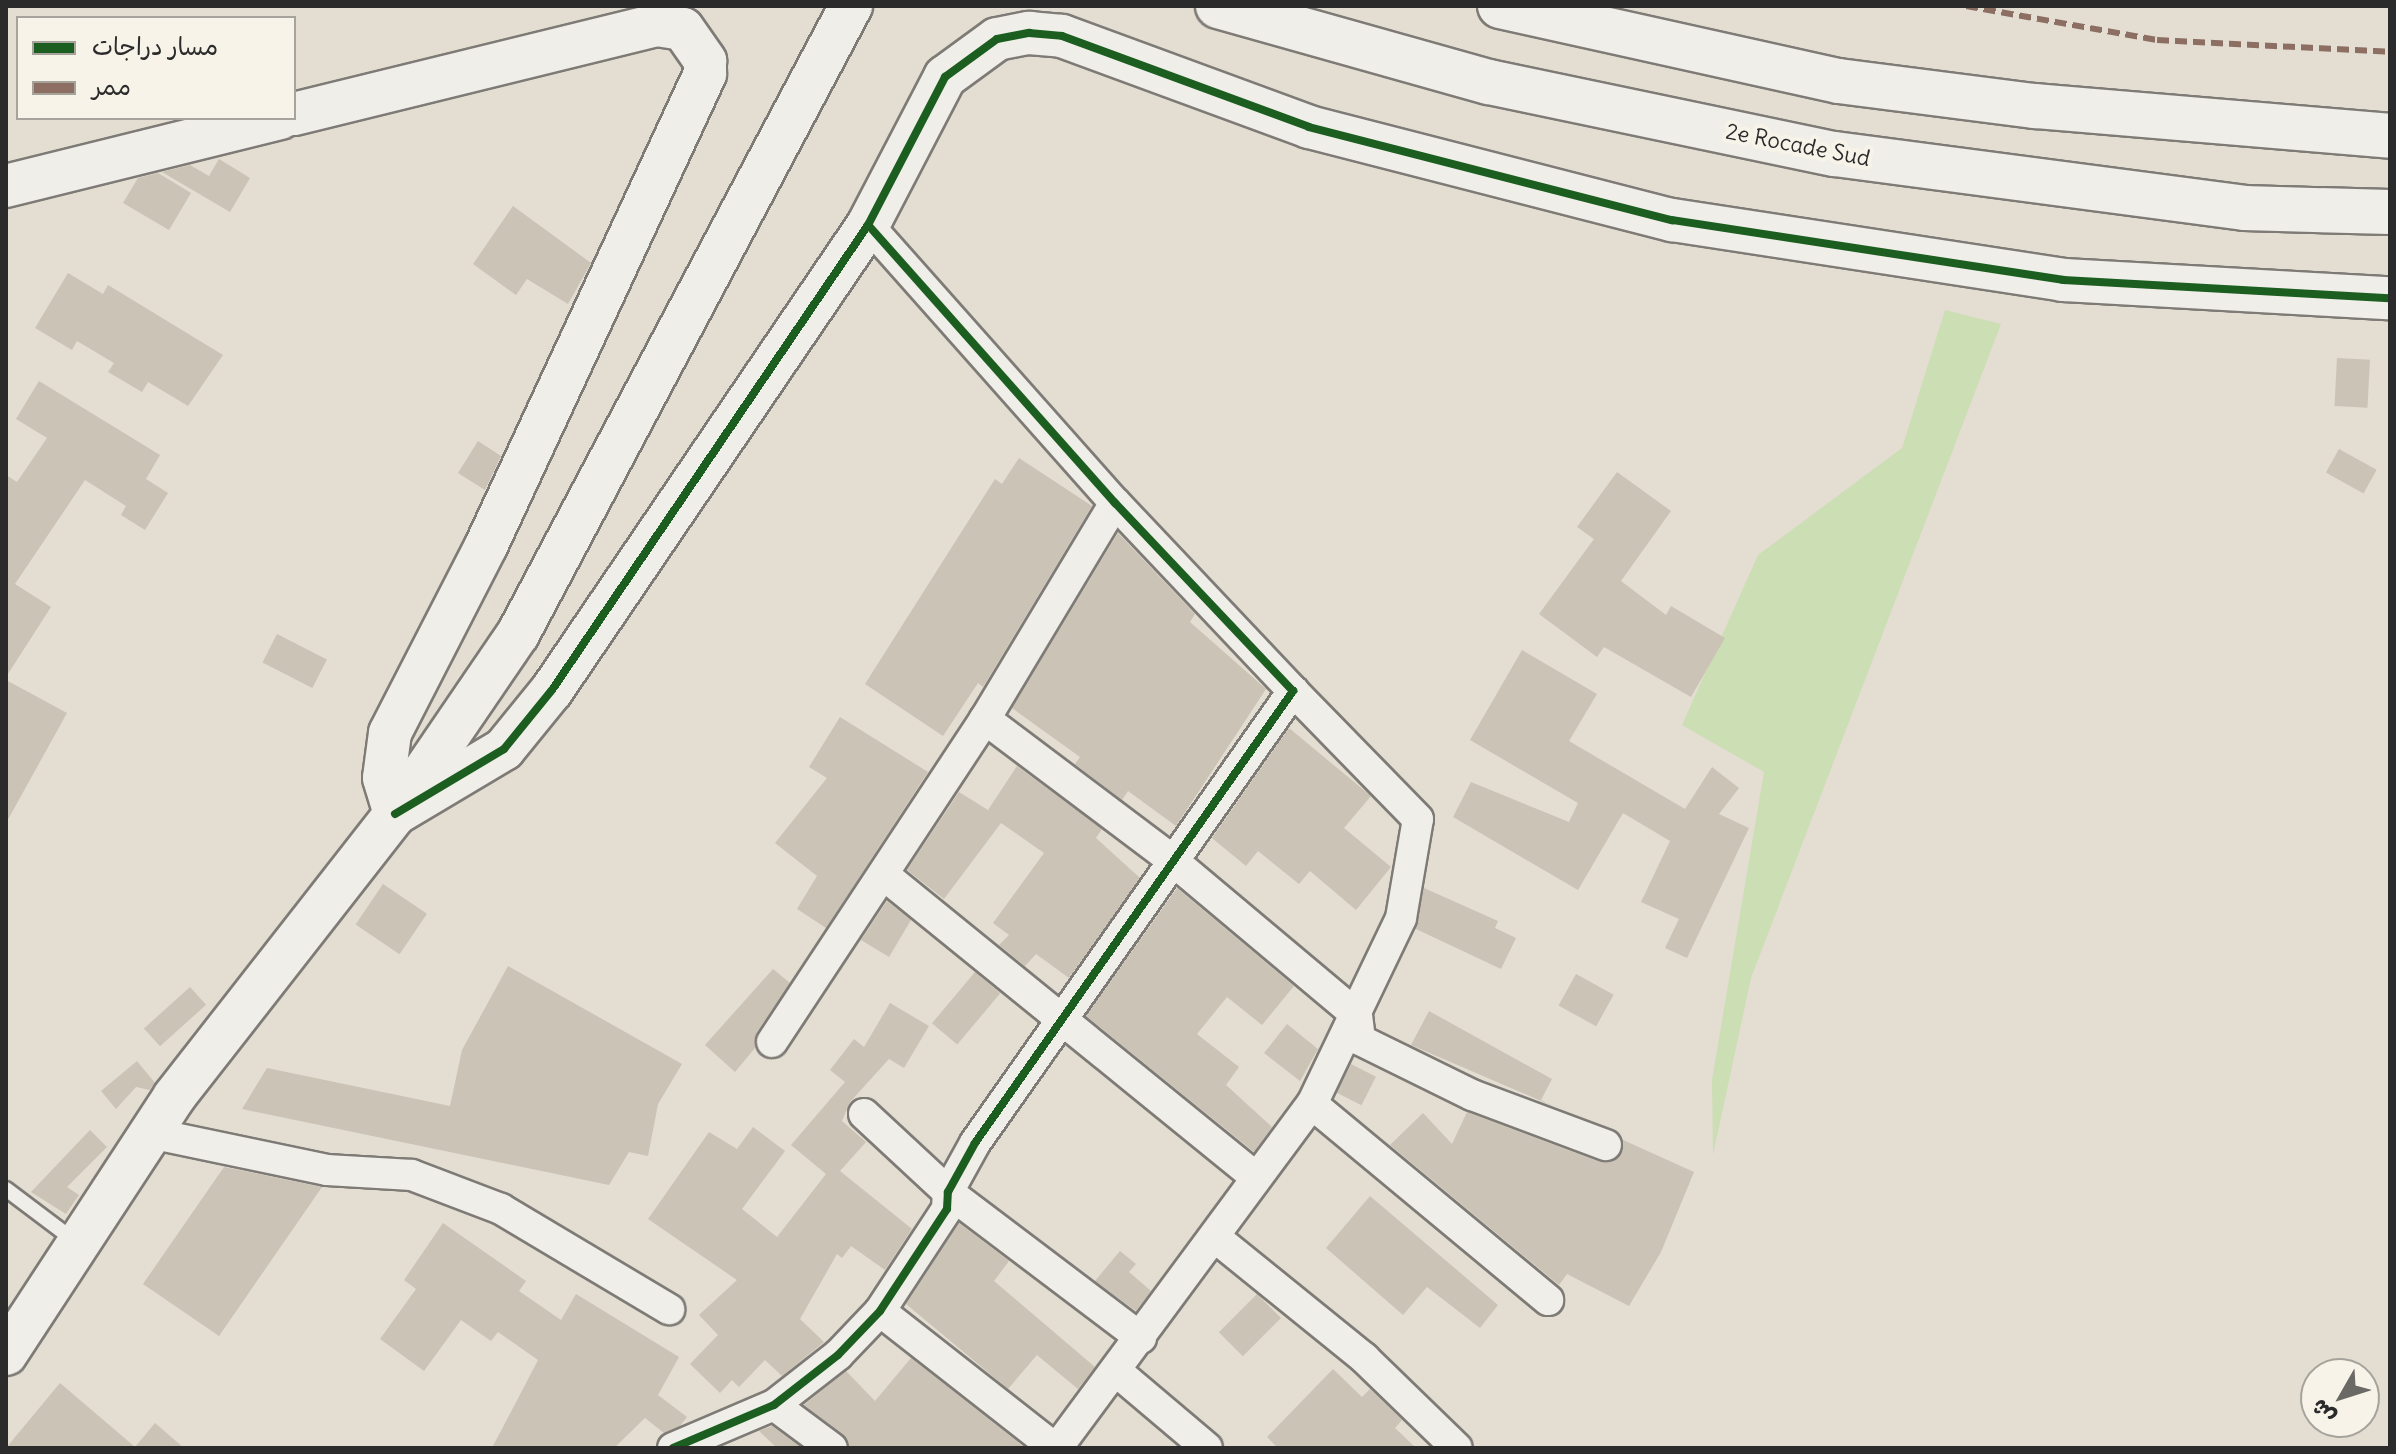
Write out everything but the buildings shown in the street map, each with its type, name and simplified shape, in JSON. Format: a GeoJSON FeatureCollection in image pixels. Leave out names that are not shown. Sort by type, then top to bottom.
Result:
{"type":"FeatureCollection","features":[{"type":"Feature","properties":{"kind":"highway","name":"2e Rocade Sud"},"geometry":{"type":"LineString","coordinates":[[1218,6],[1489,82],[1835,154],[2244,208],[2390,212]]}},
{"type":"Feature","properties":{"kind":"highway"},"geometry":{"type":"LineString","coordinates":[[1500,6],[1839,81],[2067,109],[2390,136]]}},
{"type":"Feature","properties":{"kind":"main road"},"geometry":{"type":"LineString","coordinates":[[6,1354],[150,1133],[395,814],[518,634],[851,6]]}},
{"type":"Feature","properties":{"kind":"main road"},"geometry":{"type":"LineString","coordinates":[[296,114],[657,25],[683,29],[705,61],[705,74],[486,546],[390,733],[384,778],[395,814]]}},
{"type":"Feature","properties":{"kind":"main road"},"geometry":{"type":"LineString","coordinates":[[395,814],[504,749],[552,690],[868,225],[945,77],[987,44],[1029,33],[1062,36],[1309,127],[1672,220],[2063,280],[2390,298]]}},
{"type":"Feature","properties":{"kind":"main road"},"geometry":{"type":"LineString","coordinates":[[6,186],[272,120]]}},
{"type":"Feature","properties":{"kind":"street"},"geometry":{"type":"LineString","coordinates":[[868,225],[1115,503],[1418,819],[1401,918],[1312,1104],[1254,1176],[1216,1238],[1056,1448],[880,1311]]}},
{"type":"Feature","properties":{"kind":"street"},"geometry":{"type":"LineString","coordinates":[[772,1042],[985,719],[1115,503]]}},
{"type":"Feature","properties":{"kind":"street"},"geometry":{"type":"LineString","coordinates":[[673,1448],[774,1405],[838,1355],[880,1311],[947,1209],[948,1192],[1056,1021],[1293,691]]}},
{"type":"Feature","properties":{"kind":"street"},"geometry":{"type":"LineString","coordinates":[[985,719],[1172,860],[1357,1015],[1360,1040],[1472,1095],[1606,1145]]}},
{"type":"Feature","properties":{"kind":"street"},"geometry":{"type":"LineString","coordinates":[[884,875],[1056,1021],[1254,1176]]}},
{"type":"Feature","properties":{"kind":"street"},"geometry":{"type":"LineString","coordinates":[[1312,1104],[1548,1300]]}},
{"type":"Feature","properties":{"kind":"street"},"geometry":{"type":"LineString","coordinates":[[864,1114],[948,1192],[1141,1338]]}},
{"type":"Feature","properties":{"kind":"street"},"geometry":{"type":"LineString","coordinates":[[150,1133],[327,1170],[412,1175],[501,1209],[669,1309]]}},
{"type":"Feature","properties":{"kind":"street"},"geometry":{"type":"LineString","coordinates":[[1216,1238],[1364,1358],[1457,1448]]}},
{"type":"Feature","properties":{"kind":"street"},"geometry":{"type":"LineString","coordinates":[[1116,1371],[1207,1448]]}},
{"type":"Feature","properties":{"kind":"street"},"geometry":{"type":"LineString","coordinates":[[774,1405],[832,1448]]}},
{"type":"Feature","properties":{"kind":"lane"},"geometry":{"type":"LineString","coordinates":[[6,1189],[78,1243]]}},
{"type":"Feature","properties":{"kind":"green space"},"geometry":{"type":"Polygon","coordinates":[[[1945,310],[2001,324],[1751,978],[1713,1155],[1712,1080],[1764,772],[1682,725],[1758,555],[1902,448],[1945,310]]]}},
{"type":"Feature","properties":{"kind":"marked path"},"geometry":{"type":"LineString","coordinates":[[1966,6],[2157,40],[2390,52]]}},
{"type":"Feature","properties":{"kind":"cycle path"},"geometry":{"type":"LineString","coordinates":[[395,814],[504,749],[552,690],[868,225],[945,77],[997,39],[1029,33],[1062,36],[1309,127],[1672,220],[2063,280],[2390,298]]}},
{"type":"Feature","properties":{"kind":"cycle path"},"geometry":{"type":"LineString","coordinates":[[673,1448],[774,1405],[838,1355],[880,1311],[947,1209],[948,1192],[975,1143],[1293,691],[1115,503],[868,225]]}}]}
